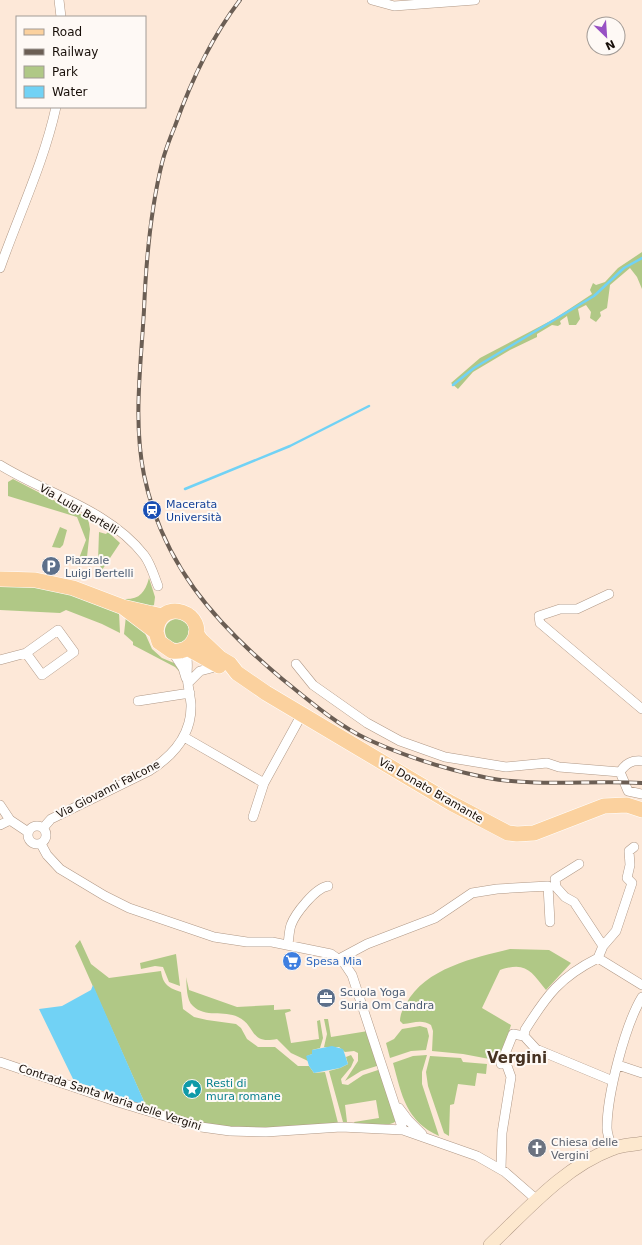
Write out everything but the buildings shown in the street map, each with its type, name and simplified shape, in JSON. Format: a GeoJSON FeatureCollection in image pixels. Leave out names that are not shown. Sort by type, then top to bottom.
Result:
{"type":"FeatureCollection","features":[{"type":"Feature","properties":{"kind":"main road","name":"Via Donato Bramante"},"geometry":{"type":"LineString","coordinates":[[0,578],[35,580],[66,586],[94,595],[122,607],[162,616],[173,611],[184,612],[194,621],[196,633],[201,640],[230,664],[236,673]]}},
{"type":"Feature","properties":{"kind":"main road","name":"Via Donato Bramante"},"geometry":{"type":"LineString","coordinates":[[122,607],[156,632],[156,638],[162,646],[181,650],[215,662],[226,670],[236,673],[451,803],[508,833],[534,833],[604,806],[627,805],[642,810]]}},
{"type":"Feature","properties":{"kind":"main road"},"geometry":{"type":"LineString","coordinates":[[156,632],[156,626],[162,616]]}},
{"type":"Feature","properties":{"kind":"main road"},"geometry":{"type":"LineString","coordinates":[[181,650],[195,639],[196,633]]}},
{"type":"Feature","properties":{"kind":"main road"},"geometry":{"type":"LineString","coordinates":[[490,1245],[537,1200],[571,1172],[612,1149],[642,1143]]}},
{"type":"Feature","properties":{"kind":"street"},"geometry":{"type":"LineString","coordinates":[[59,0],[61,16]]}},
{"type":"Feature","properties":{"kind":"street"},"geometry":{"type":"LineString","coordinates":[[372,0],[394,6],[475,0]]}},
{"type":"Feature","properties":{"kind":"street"},"geometry":{"type":"LineString","coordinates":[[0,268],[38,170],[50,133],[56,108]]}},
{"type":"Feature","properties":{"kind":"street","name":"Via Luigi Bertelli"},"geometry":{"type":"LineString","coordinates":[[0,465],[99,518],[123,534],[144,555],[158,586]]}},
{"type":"Feature","properties":{"kind":"street"},"geometry":{"type":"LineString","coordinates":[[609,594],[577,609],[560,609],[539,616],[540,623],[642,709]]}},
{"type":"Feature","properties":{"kind":"street"},"geometry":{"type":"LineString","coordinates":[[0,660],[26,654],[58,630],[74,652],[42,675],[26,654]]}},
{"type":"Feature","properties":{"kind":"street","name":"Via Giovanni Falcone"},"geometry":{"type":"LineString","coordinates":[[181,650],[184,676],[189,682]]}},
{"type":"Feature","properties":{"kind":"street","name":"Via Giovanni Falcone"},"geometry":{"type":"LineString","coordinates":[[43,828],[51,819],[158,765],[175,750],[184,737],[190,717],[188,657],[181,650]]}},
{"type":"Feature","properties":{"kind":"street"},"geometry":{"type":"LineString","coordinates":[[296,664],[313,684],[367,723],[400,741],[445,757],[506,767],[547,764],[559,767],[620,772]]}},
{"type":"Feature","properties":{"kind":"street"},"geometry":{"type":"LineString","coordinates":[[189,682],[200,671],[219,666]]}},
{"type":"Feature","properties":{"kind":"street"},"geometry":{"type":"LineString","coordinates":[[138,701],[190,693]]}},
{"type":"Feature","properties":{"kind":"street"},"geometry":{"type":"LineString","coordinates":[[253,817],[264,783],[302,714]]}},
{"type":"Feature","properties":{"kind":"street"},"geometry":{"type":"LineString","coordinates":[[184,737],[264,783]]}},
{"type":"Feature","properties":{"kind":"street"},"geometry":{"type":"LineString","coordinates":[[620,772],[624,765],[632,761],[642,761]]}},
{"type":"Feature","properties":{"kind":"street"},"geometry":{"type":"LineString","coordinates":[[620,772],[628,791],[642,794]]}},
{"type":"Feature","properties":{"kind":"street"},"geometry":{"type":"LineString","coordinates":[[0,805],[10,820],[28,832]]}},
{"type":"Feature","properties":{"kind":"street"},"geometry":{"type":"LineString","coordinates":[[0,825],[10,820]]}},
{"type":"Feature","properties":{"kind":"street"},"geometry":{"type":"LineString","coordinates":[[28,832],[34,826],[43,828],[46,836],[40,844]]}},
{"type":"Feature","properties":{"kind":"street"},"geometry":{"type":"LineString","coordinates":[[28,832],[28,837],[31,842],[40,844]]}},
{"type":"Feature","properties":{"kind":"street"},"geometry":{"type":"LineString","coordinates":[[40,844],[47,855],[60,869],[105,896],[129,908],[214,937],[247,942],[272,942],[288,944],[331,954],[339,959],[352,975],[403,1130]]}},
{"type":"Feature","properties":{"kind":"street"},"geometry":{"type":"LineString","coordinates":[[524,1036],[525,1030],[546,997],[577,969],[598,958],[603,946],[616,931],[632,883],[627,878],[630,865],[629,851],[634,847]]}},
{"type":"Feature","properties":{"kind":"street"},"geometry":{"type":"LineString","coordinates":[[579,864],[555,879],[556,887],[565,897],[574,902],[603,946]]}},
{"type":"Feature","properties":{"kind":"street"},"geometry":{"type":"LineString","coordinates":[[288,944],[291,926],[296,917],[315,892],[322,887],[328,886]]}},
{"type":"Feature","properties":{"kind":"street"},"geometry":{"type":"LineString","coordinates":[[339,959],[367,944],[435,918],[472,893],[497,889],[548,886],[550,922]]}},
{"type":"Feature","properties":{"kind":"street"},"geometry":{"type":"LineString","coordinates":[[598,958],[642,985]]}},
{"type":"Feature","properties":{"kind":"street"},"geometry":{"type":"LineString","coordinates":[[612,1149],[607,1128],[613,1081],[635,1009],[642,997]]}},
{"type":"Feature","properties":{"kind":"street"},"geometry":{"type":"LineString","coordinates":[[501,1169],[502,1133],[511,1077],[507,1066],[502,1062],[513,1034],[524,1036],[536,1049],[613,1081]]}},
{"type":"Feature","properties":{"kind":"street","name":"Contrada Santa Maria delle Vergini"},"geometry":{"type":"LineString","coordinates":[[0,1062],[121,1103],[201,1127],[230,1131],[266,1132],[341,1127],[403,1130],[478,1156],[501,1169],[537,1200]]}},
{"type":"Feature","properties":{"kind":"street"},"geometry":{"type":"LineString","coordinates":[[618,1065],[642,1073]]}},
{"type":"Feature","properties":{"kind":"street"},"geometry":{"type":"LineString","coordinates":[[394,1100],[408,1120],[424,1137]]}},
{"type":"Feature","properties":{"kind":"green space"},"geometry":{"type":"Polygon","coordinates":[[[642,252],[642,289],[637,277],[630,268],[610,285],[607,308],[600,312],[601,316],[596,322],[590,318],[591,312],[586,305],[578,309],[580,319],[576,325],[569,325],[567,316],[560,321],[561,324],[558,326],[552,325],[537,334],[537,337],[510,350],[473,372],[458,389],[451,383],[480,358],[554,319],[592,294],[590,290],[593,283],[596,285],[605,282],[618,268],[642,252]]]}},
{"type":"Feature","properties":{"kind":"green space"},"geometry":{"type":"Polygon","coordinates":[[[13,479],[88,518],[90,529],[87,557],[84,561],[78,563],[71,562],[78,561],[86,540],[77,517],[8,496],[8,482],[13,479]]]}},
{"type":"Feature","properties":{"kind":"green space"},"geometry":{"type":"Polygon","coordinates":[[[60,527],[67,530],[63,545],[60,548],[52,547],[60,527]]]}},
{"type":"Feature","properties":{"kind":"green space"},"geometry":{"type":"Polygon","coordinates":[[[99,532],[106,534],[108,532],[120,543],[102,570],[98,561],[99,532]]]}},
{"type":"Feature","properties":{"kind":"green space"},"geometry":{"type":"Polygon","coordinates":[[[149,578],[155,597],[154,605],[149,607],[123,599],[137,597],[146,588],[149,578]]]}},
{"type":"Feature","properties":{"kind":"green space"},"geometry":{"type":"Polygon","coordinates":[[[0,584],[26,585],[65,591],[119,612],[120,633],[102,624],[66,610],[60,613],[0,610],[0,584]]]}},
{"type":"Feature","properties":{"kind":"green space"},"geometry":{"type":"Polygon","coordinates":[[[126,616],[144,631],[152,649],[162,658],[174,663],[181,673],[175,667],[133,645],[133,642],[124,634],[126,616]]]}},
{"type":"Feature","properties":{"kind":"green space"},"geometry":{"type":"Polygon","coordinates":[[[177,619],[182,620],[188,626],[188,636],[182,642],[177,643],[172,642],[166,636],[165,631],[166,626],[172,620],[177,619]]]}},
{"type":"Feature","properties":{"kind":"green space"},"geometry":{"type":"Polygon","coordinates":[[[80,940],[91,964],[109,978],[161,971],[165,983],[173,989],[181,992],[183,1009],[194,1017],[236,1024],[241,1028],[247,1039],[258,1047],[275,1047],[298,1066],[309,1066],[314,1073],[325,1072],[338,1123],[250,1129],[211,1125],[146,1106],[75,946],[80,940]]]}},
{"type":"Feature","properties":{"kind":"green space"},"geometry":{"type":"Polygon","coordinates":[[[510,949],[549,950],[571,963],[546,990],[532,973],[522,967],[509,967],[500,970],[482,1008],[511,1025],[500,1061],[463,1054],[432,1051],[433,1031],[431,1025],[424,1022],[403,1024],[400,1021],[406,1004],[414,992],[425,981],[452,966],[481,956],[510,949]]]}},
{"type":"Feature","properties":{"kind":"green space"},"geometry":{"type":"Polygon","coordinates":[[[176,954],[180,986],[169,982],[163,967],[155,966],[141,969],[140,963],[176,954]]]}},
{"type":"Feature","properties":{"kind":"green space"},"geometry":{"type":"Polygon","coordinates":[[[186,977],[189,990],[237,1007],[274,1005],[274,1010],[290,1009],[291,1011],[285,1013],[291,1043],[319,1039],[317,1021],[320,1020],[323,1038],[320,1048],[312,1050],[312,1054],[307,1056],[308,1061],[291,1053],[277,1039],[268,1040],[257,1037],[244,1020],[238,1017],[198,1010],[189,1000],[186,977]]]}},
{"type":"Feature","properties":{"kind":"green space"},"geometry":{"type":"Polygon","coordinates":[[[324,1019],[328,1019],[331,1037],[368,1031],[380,1065],[361,1071],[345,1081],[358,1061],[358,1053],[354,1051],[345,1052],[339,1047],[324,1047],[327,1034],[324,1019]]]}},
{"type":"Feature","properties":{"kind":"green space"},"geometry":{"type":"Polygon","coordinates":[[[420,1026],[427,1028],[429,1036],[426,1050],[411,1051],[390,1058],[386,1043],[394,1039],[402,1029],[420,1026]]]}},
{"type":"Feature","properties":{"kind":"green space"},"geometry":{"type":"Polygon","coordinates":[[[351,1055],[354,1060],[351,1067],[341,1079],[342,1084],[348,1085],[363,1075],[381,1069],[397,1120],[393,1123],[383,1125],[355,1124],[354,1122],[379,1118],[376,1100],[345,1105],[347,1122],[343,1122],[329,1071],[348,1064],[346,1057],[351,1055]]]}},
{"type":"Feature","properties":{"kind":"green space"},"geometry":{"type":"Polygon","coordinates":[[[427,1055],[422,1072],[422,1084],[439,1136],[419,1123],[412,1115],[403,1097],[393,1063],[413,1056],[427,1055]]]}},
{"type":"Feature","properties":{"kind":"green space"},"geometry":{"type":"Polygon","coordinates":[[[430,1056],[461,1058],[463,1062],[487,1064],[486,1074],[477,1073],[475,1086],[458,1084],[454,1104],[450,1105],[449,1136],[444,1133],[428,1086],[426,1072],[430,1056]]]}},
{"type":"Feature","properties":{"kind":"water"},"geometry":{"type":"Polygon","coordinates":[[[93,985],[146,1106],[74,1081],[39,1009],[62,1006],[91,990],[93,985]]]}},
{"type":"Feature","properties":{"kind":"water"},"geometry":{"type":"Polygon","coordinates":[[[332,1046],[343,1049],[348,1064],[340,1068],[314,1073],[309,1066],[306,1056],[312,1054],[312,1050],[332,1046]]]}},
{"type":"Feature","properties":{"kind":"waterway"},"geometry":{"type":"LineString","coordinates":[[453,385],[474,368],[594,296],[624,268],[642,258]]}},
{"type":"Feature","properties":{"kind":"waterway"},"geometry":{"type":"LineString","coordinates":[[185,489],[290,446],[369,406]]}},
{"type":"Feature","properties":{"kind":"railway"},"geometry":{"type":"LineString","coordinates":[[240,0],[220,29],[195,76],[163,158],[154,200],[146,273],[138,414],[144,475],[152,507],[164,536],[178,563],[194,588],[234,635],[281,678],[323,712],[357,734],[383,746],[413,757],[443,767],[488,778],[507,781],[546,783],[642,783]]}},
{"type":"Feature","properties":{"kind":"place","name":"Macerata Università"},"geometry":{"type":"Point","coordinates":[152,510]}},
{"type":"Feature","properties":{"kind":"place","name":"Piazzale Luigi Bertelli"},"geometry":{"type":"Point","coordinates":[51,566]}},
{"type":"Feature","properties":{"kind":"place","name":"Spesa Mia"},"geometry":{"type":"Point","coordinates":[292,961]}},
{"type":"Feature","properties":{"kind":"place","name":"Scuola Yoga Suria Om Candra"},"geometry":{"type":"Point","coordinates":[326,998]}},
{"type":"Feature","properties":{"kind":"place","name":"Resti di mura romane"},"geometry":{"type":"Point","coordinates":[192,1089]}},
{"type":"Feature","properties":{"kind":"place","name":"Chiesa delle Vergini"},"geometry":{"type":"Point","coordinates":[537,1148]}},
{"type":"Feature","properties":{"kind":"district","name":"Vergini"},"geometry":{"type":"Point","coordinates":[517,1058]}}]}
